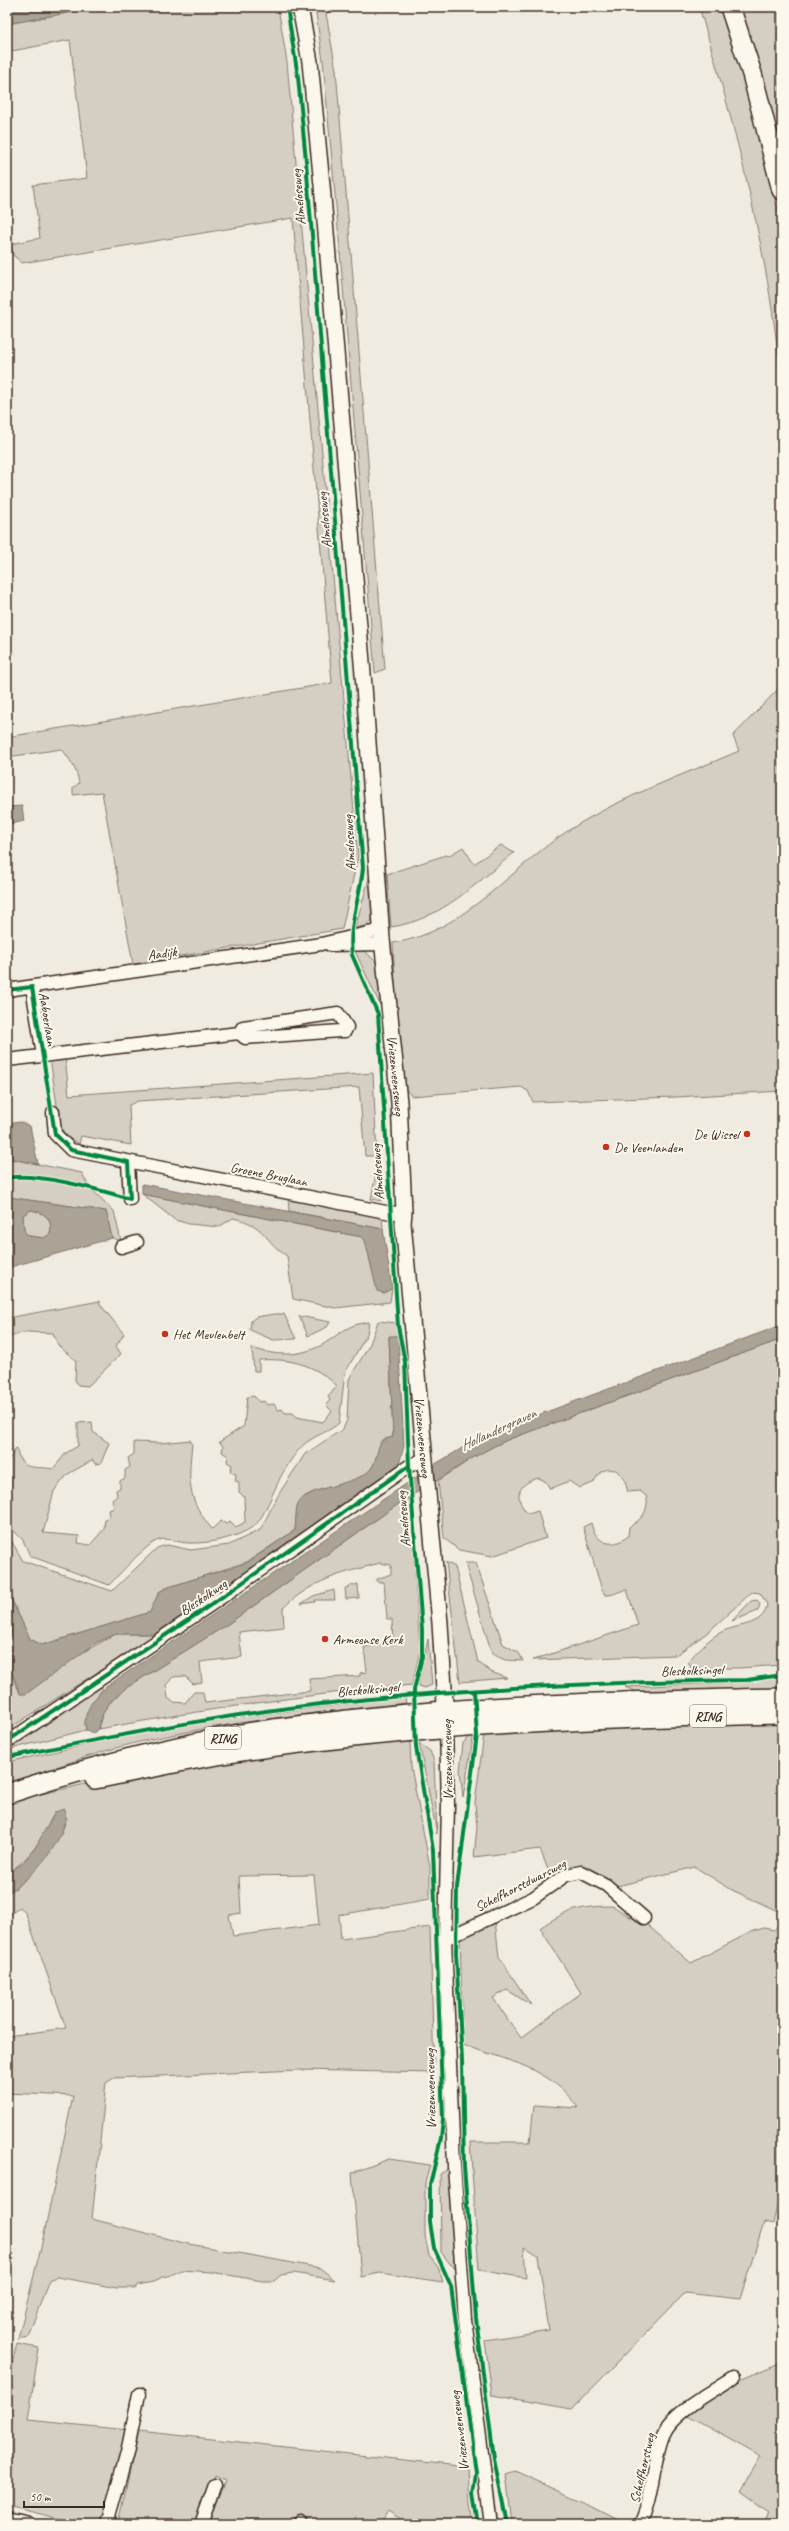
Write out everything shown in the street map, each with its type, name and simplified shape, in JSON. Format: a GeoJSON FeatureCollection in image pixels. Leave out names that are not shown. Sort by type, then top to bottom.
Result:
{"type":"FeatureCollection","features":[{"type":"Feature","properties":{"kind":"main road"},"geometry":{"type":"LineString","coordinates":[[730,7],[752,74],[782,190]]}},
{"type":"Feature","properties":{"kind":"main road","name":"Bleskolksingel"},"geometry":{"type":"LineString","coordinates":[[446,1719],[636,1701],[782,1698]]}},
{"type":"Feature","properties":{"kind":"main road","name":"Bleskolksingel"},"geometry":{"type":"LineString","coordinates":[[7,1794],[84,1769],[206,1740],[286,1727],[446,1719],[782,1714]]}},
{"type":"Feature","properties":{"kind":"street","name":"Almeloseweg"},"geometry":{"type":"LineString","coordinates":[[300,7],[310,62],[322,184],[364,686],[382,938]]}},
{"type":"Feature","properties":{"kind":"street","name":"Aadijk"},"geometry":{"type":"LineString","coordinates":[[7,990],[321,944],[382,938]]}},
{"type":"Feature","properties":{"kind":"street","name":"Vriezenveenseweg"},"geometry":{"type":"LineString","coordinates":[[382,938],[399,1102],[404,1212],[403,1223],[440,1623],[446,1719],[448,1805],[445,1939],[454,2166],[465,2319],[492,2524]]}},
{"type":"Feature","properties":{"kind":"street","name":"Aaboerlaan"},"geometry":{"type":"LineString","coordinates":[[32,987],[43,1054]]}},
{"type":"Feature","properties":{"kind":"street","name":"Aaboerlaan"},"geometry":{"type":"LineString","coordinates":[[7,1060],[43,1054],[239,1033],[246,1038],[340,1031],[347,1027],[338,1013],[243,1027],[239,1033]]}},
{"type":"Feature","properties":{"kind":"street","name":"Groene Bruglaan"},"geometry":{"type":"LineString","coordinates":[[53,1112],[55,1134],[71,1150],[391,1213],[404,1212]]}},
{"type":"Feature","properties":{"kind":"street"},"geometry":{"type":"LineString","coordinates":[[128,1162],[130,1199]]}},
{"type":"Feature","properties":{"kind":"street"},"geometry":{"type":"LineString","coordinates":[[121,1247],[137,1242]]}},
{"type":"Feature","properties":{"kind":"street","name":"Bleskolkweg"},"geometry":{"type":"LineString","coordinates":[[7,1742],[206,1609],[409,1466],[425,1464]]}},
{"type":"Feature","properties":{"kind":"street","name":"Schelfhorstdwarsweg"},"geometry":{"type":"LineString","coordinates":[[445,1939],[533,1898],[566,1875],[580,1872],[606,1885],[644,1918]]}},
{"type":"Feature","properties":{"kind":"street","name":"Schelfhorstweg"},"geometry":{"type":"LineString","coordinates":[[640,2524],[648,2510],[662,2440],[668,2426],[683,2412],[733,2378]]}},
{"type":"Feature","properties":{"kind":"street"},"geometry":{"type":"LineString","coordinates":[[107,2524],[127,2453],[139,2394]]}},
{"type":"Feature","properties":{"kind":"street"},"geometry":{"type":"LineString","coordinates":[[201,2524],[215,2485]]}},
{"type":"Feature","properties":{"kind":"street"},"geometry":{"type":"LineString","coordinates":[[7,2519],[29,2524]]}},
{"type":"Feature","properties":{"kind":"shaded area"},"geometry":{"type":"Polygon","coordinates":[[[7,7],[99,7],[7,24],[7,7]]]}},
{"type":"Feature","properties":{"kind":"shaded area"},"geometry":{"type":"Polygon","coordinates":[[[99,7],[278,7],[287,62],[358,856],[342,929],[133,964],[102,792],[73,795],[73,788],[79,783],[77,773],[62,749],[7,757],[7,737],[332,683],[293,218],[22,263],[13,255],[11,244],[40,238],[33,185],[87,178],[70,40],[7,52],[7,24],[99,7]]]}},
{"type":"Feature","properties":{"kind":"shaded area"},"geometry":{"type":"Polygon","coordinates":[[[315,7],[345,7],[326,13],[336,70],[385,669],[375,673],[323,61],[315,7]]]}},
{"type":"Feature","properties":{"kind":"shaded area"},"geometry":{"type":"Polygon","coordinates":[[[699,7],[722,7],[737,52],[781,222],[782,393],[770,295],[751,198],[699,7]]]}},
{"type":"Feature","properties":{"kind":"shaded area"},"geometry":{"type":"Polygon","coordinates":[[[736,7],[782,7],[782,163],[736,7]]]}},
{"type":"Feature","properties":{"kind":"shaded area"},"geometry":{"type":"Polygon","coordinates":[[[782,685],[782,1091],[676,1097],[533,1102],[528,1091],[521,1087],[412,1096],[406,1090],[397,1026],[393,943],[418,937],[442,927],[464,913],[486,897],[548,845],[589,818],[631,796],[739,751],[733,736],[782,685]]]}},
{"type":"Feature","properties":{"kind":"shaded area"},"geometry":{"type":"Polygon","coordinates":[[[22,806],[24,821],[7,825],[7,807],[22,806]]]}},
{"type":"Feature","properties":{"kind":"shaded area"},"geometry":{"type":"Polygon","coordinates":[[[501,845],[514,853],[472,888],[457,899],[426,917],[391,927],[387,874],[446,855],[448,856],[463,847],[474,864],[501,845]]]}},
{"type":"Feature","properties":{"kind":"shaded area"},"geometry":{"type":"Polygon","coordinates":[[[371,871],[375,918],[365,926],[355,928],[371,871]]]}},
{"type":"Feature","properties":{"kind":"shaded area"},"geometry":{"type":"Polygon","coordinates":[[[360,949],[364,950],[378,964],[381,1007],[355,951],[360,949]]]}},
{"type":"Feature","properties":{"kind":"shaded area"},"geometry":{"type":"Polygon","coordinates":[[[65,1056],[69,1095],[373,1073],[377,1156],[365,1156],[359,1087],[138,1101],[129,1105],[131,1145],[81,1136],[79,1144],[67,1137],[60,1126],[50,1058],[65,1056]]]}},
{"type":"Feature","properties":{"kind":"shaded area"},"geometry":{"type":"Polygon","coordinates":[[[20,1122],[30,1126],[38,1164],[7,1158],[7,1124],[20,1122]]]}},
{"type":"Feature","properties":{"kind":"shaded area"},"geometry":{"type":"Polygon","coordinates":[[[7,1158],[82,1173],[89,1187],[114,1211],[121,1241],[112,1238],[106,1211],[7,1197],[7,1158]]]}},
{"type":"Feature","properties":{"kind":"shaded area"},"geometry":{"type":"Polygon","coordinates":[[[378,1163],[381,1201],[371,1199],[378,1163]]]}},
{"type":"Feature","properties":{"kind":"shaded area"},"geometry":{"type":"Polygon","coordinates":[[[142,1184],[383,1229],[392,1288],[384,1293],[377,1291],[365,1240],[362,1237],[142,1194],[142,1184]]]}},
{"type":"Feature","properties":{"kind":"shaded area"},"geometry":{"type":"Polygon","coordinates":[[[142,1194],[362,1237],[388,1291],[392,1288],[390,1302],[335,1308],[293,1299],[287,1256],[273,1245],[259,1229],[244,1221],[233,1218],[219,1227],[189,1224],[175,1220],[142,1194]]]}},
{"type":"Feature","properties":{"kind":"shaded area"},"geometry":{"type":"Polygon","coordinates":[[[7,1197],[106,1211],[112,1238],[7,1268],[7,1197]],[[31,1210],[23,1215],[24,1231],[29,1236],[44,1238],[50,1234],[51,1229],[49,1221],[41,1213],[31,1210]]]}},
{"type":"Feature","properties":{"kind":"shaded area"},"geometry":{"type":"Polygon","coordinates":[[[288,1197],[382,1216],[383,1229],[289,1211],[288,1197]]]}},
{"type":"Feature","properties":{"kind":"shaded area"},"geometry":{"type":"Polygon","coordinates":[[[31,1210],[41,1213],[49,1221],[51,1229],[50,1234],[45,1238],[29,1236],[24,1231],[23,1215],[31,1210]]]}},
{"type":"Feature","properties":{"kind":"shaded area"},"geometry":{"type":"Polygon","coordinates":[[[100,1301],[100,1304],[124,1334],[116,1346],[121,1354],[88,1386],[78,1385],[75,1380],[76,1361],[58,1345],[53,1333],[25,1332],[7,1338],[7,1318],[100,1301]]]}},
{"type":"Feature","properties":{"kind":"shaded area"},"geometry":{"type":"Polygon","coordinates":[[[284,1314],[296,1339],[273,1340],[250,1330],[251,1321],[256,1317],[284,1314]]]}},
{"type":"Feature","properties":{"kind":"shaded area"},"geometry":{"type":"Polygon","coordinates":[[[299,1316],[330,1322],[327,1327],[308,1336],[299,1316]]]}},
{"type":"Feature","properties":{"kind":"shaded area"},"geometry":{"type":"Polygon","coordinates":[[[378,1321],[397,1323],[398,1336],[389,1337],[393,1437],[382,1440],[373,1466],[365,1475],[347,1483],[305,1496],[298,1505],[295,1530],[247,1562],[166,1588],[159,1592],[151,1612],[42,1645],[30,1639],[7,1590],[7,1533],[23,1561],[112,1591],[157,1548],[167,1545],[191,1550],[229,1545],[260,1530],[280,1492],[305,1454],[343,1429],[347,1420],[349,1379],[370,1344],[378,1321]]]}},
{"type":"Feature","properties":{"kind":"shaded area"},"geometry":{"type":"Polygon","coordinates":[[[369,1322],[367,1334],[345,1373],[339,1423],[310,1440],[300,1449],[282,1474],[258,1522],[240,1534],[223,1539],[197,1543],[185,1543],[166,1539],[159,1540],[154,1542],[141,1553],[109,1585],[30,1556],[23,1540],[8,1525],[7,1458],[9,1460],[16,1448],[25,1465],[53,1469],[66,1453],[78,1446],[78,1423],[92,1422],[93,1432],[109,1443],[101,1463],[95,1464],[93,1460],[68,1474],[54,1491],[43,1533],[79,1536],[78,1543],[90,1545],[104,1529],[105,1519],[110,1516],[109,1510],[114,1508],[112,1500],[117,1496],[116,1490],[120,1488],[120,1481],[125,1478],[125,1470],[130,1467],[128,1458],[134,1454],[134,1442],[161,1443],[190,1440],[192,1444],[190,1469],[191,1490],[198,1508],[204,1518],[212,1529],[221,1521],[226,1524],[230,1521],[236,1527],[245,1522],[244,1497],[239,1492],[239,1482],[235,1481],[236,1474],[230,1472],[232,1465],[227,1462],[228,1456],[222,1452],[223,1446],[219,1442],[244,1426],[247,1397],[254,1396],[259,1402],[264,1401],[267,1405],[274,1404],[278,1410],[282,1409],[285,1413],[293,1413],[297,1417],[323,1422],[332,1411],[326,1405],[330,1400],[328,1397],[337,1386],[320,1372],[301,1364],[281,1360],[259,1360],[259,1371],[254,1371],[252,1348],[279,1354],[305,1352],[322,1345],[344,1330],[361,1323],[369,1322]]]}},
{"type":"Feature","properties":{"kind":"shaded area"},"geometry":{"type":"Polygon","coordinates":[[[782,1325],[782,1339],[507,1440],[481,1453],[407,1498],[225,1626],[126,1688],[104,1711],[99,1729],[93,1733],[86,1730],[85,1718],[87,1712],[94,1700],[107,1686],[437,1463],[469,1444],[530,1418],[782,1325]]]}},
{"type":"Feature","properties":{"kind":"shaded area"},"geometry":{"type":"Polygon","coordinates":[[[389,1336],[398,1336],[404,1446],[398,1468],[157,1634],[116,1634],[96,1643],[26,1694],[20,1694],[7,1659],[7,1590],[30,1639],[42,1645],[150,1612],[159,1592],[166,1588],[248,1562],[295,1530],[296,1512],[299,1502],[304,1497],[322,1489],[362,1476],[372,1468],[382,1440],[393,1437],[389,1336]]]}},
{"type":"Feature","properties":{"kind":"shaded area"},"geometry":{"type":"Polygon","coordinates":[[[782,1339],[782,1665],[740,1668],[691,1668],[688,1661],[706,1643],[718,1634],[732,1628],[748,1624],[761,1617],[765,1612],[767,1604],[760,1593],[752,1592],[707,1633],[676,1655],[533,1660],[638,1625],[627,1590],[605,1595],[602,1590],[583,1527],[591,1523],[593,1530],[601,1540],[616,1543],[628,1536],[629,1527],[641,1518],[645,1511],[647,1497],[640,1491],[628,1492],[624,1478],[616,1470],[604,1470],[593,1483],[579,1488],[569,1481],[550,1489],[546,1482],[539,1478],[532,1480],[522,1487],[519,1497],[520,1502],[528,1514],[538,1511],[546,1538],[492,1556],[459,1550],[444,1538],[438,1481],[480,1453],[507,1440],[782,1339]]]}},
{"type":"Feature","properties":{"kind":"shaded area"},"geometry":{"type":"Polygon","coordinates":[[[407,1498],[410,1501],[420,1651],[412,1685],[255,1703],[99,1729],[104,1711],[121,1692],[225,1626],[407,1498]],[[380,1563],[340,1574],[306,1590],[283,1608],[284,1627],[239,1632],[242,1657],[200,1662],[202,1682],[193,1684],[185,1676],[173,1677],[166,1685],[168,1698],[173,1702],[185,1703],[194,1692],[203,1692],[205,1703],[310,1691],[309,1679],[360,1676],[360,1673],[367,1672],[364,1647],[393,1644],[392,1619],[387,1619],[384,1582],[377,1582],[377,1579],[391,1574],[391,1565],[380,1563]]]}},
{"type":"Feature","properties":{"kind":"shaded area"},"geometry":{"type":"Polygon","coordinates":[[[446,1562],[455,1567],[478,1662],[491,1672],[507,1678],[460,1682],[446,1562]]]}},
{"type":"Feature","properties":{"kind":"shaded area"},"geometry":{"type":"Polygon","coordinates":[[[465,1563],[476,1563],[503,1644],[519,1653],[523,1661],[505,1660],[492,1654],[465,1563]]]}},
{"type":"Feature","properties":{"kind":"shaded area"},"geometry":{"type":"Polygon","coordinates":[[[358,1584],[359,1598],[346,1599],[345,1588],[358,1584]]]}},
{"type":"Feature","properties":{"kind":"shaded area"},"geometry":{"type":"Polygon","coordinates":[[[334,1590],[335,1600],[315,1600],[315,1602],[301,1604],[313,1596],[334,1590]]]}},
{"type":"Feature","properties":{"kind":"shaded area"},"geometry":{"type":"Polygon","coordinates":[[[757,1600],[760,1604],[758,1611],[732,1621],[751,1601],[757,1600]]]}},
{"type":"Feature","properties":{"kind":"shaded area"},"geometry":{"type":"Polygon","coordinates":[[[116,1634],[157,1634],[7,1730],[7,1659],[17,1689],[116,1634]]]}},
{"type":"Feature","properties":{"kind":"shaded area"},"geometry":{"type":"Polygon","coordinates":[[[428,1639],[432,1685],[425,1688],[419,1686],[419,1682],[428,1639]]]}},
{"type":"Feature","properties":{"kind":"shaded area"},"geometry":{"type":"Polygon","coordinates":[[[782,1677],[782,1689],[639,1693],[625,1687],[746,1682],[782,1677]]]}},
{"type":"Feature","properties":{"kind":"shaded area"},"geometry":{"type":"Polygon","coordinates":[[[99,1685],[103,1689],[90,1708],[86,1720],[86,1730],[11,1749],[7,1746],[99,1685]]]}},
{"type":"Feature","properties":{"kind":"shaded area"},"geometry":{"type":"Polygon","coordinates":[[[405,1697],[406,1703],[268,1719],[165,1736],[100,1753],[7,1783],[7,1762],[118,1737],[217,1720],[405,1697]]]}},
{"type":"Feature","properties":{"kind":"shaded area"},"geometry":{"type":"Polygon","coordinates":[[[782,1723],[782,1913],[732,1890],[695,1867],[613,1887],[583,1872],[560,1883],[550,1875],[540,1849],[474,1857],[477,1827],[475,1803],[485,1726],[782,1723]]]}},
{"type":"Feature","properties":{"kind":"shaded area"},"geometry":{"type":"Polygon","coordinates":[[[474,1733],[463,1797],[460,1771],[463,1743],[474,1733]]]}},
{"type":"Feature","properties":{"kind":"shaded area"},"geometry":{"type":"Polygon","coordinates":[[[401,1741],[410,1742],[411,1767],[430,1867],[430,1899],[339,1915],[341,1939],[430,1927],[434,2073],[298,2070],[114,2078],[106,2083],[92,2219],[184,2243],[320,2268],[335,2280],[293,2273],[281,2275],[274,2281],[262,2281],[211,2272],[181,2270],[153,2282],[138,2285],[136,2288],[117,2288],[57,2277],[50,2279],[47,2285],[28,2337],[18,2339],[42,2243],[73,2096],[7,2093],[7,2036],[66,2028],[26,1914],[20,1907],[7,1917],[7,1893],[16,1888],[63,1829],[67,1817],[52,1818],[34,1849],[22,1862],[7,1874],[7,1802],[85,1784],[235,1755],[401,1741]],[[314,1875],[239,1876],[241,1913],[229,1915],[233,1936],[319,1925],[314,1875]]]}},
{"type":"Feature","properties":{"kind":"shaded area"},"geometry":{"type":"Polygon","coordinates":[[[419,1743],[430,1751],[434,1761],[437,1834],[419,1743]]]}},
{"type":"Feature","properties":{"kind":"shaded area"},"geometry":{"type":"Polygon","coordinates":[[[64,1809],[65,1819],[62,1831],[56,1844],[26,1879],[7,1893],[7,1874],[23,1863],[35,1848],[55,1812],[64,1809]]]}},
{"type":"Feature","properties":{"kind":"shaded area"},"geometry":{"type":"Polygon","coordinates":[[[613,1906],[630,1917],[644,1922],[691,1963],[753,1931],[764,1928],[774,1930],[782,1921],[782,2179],[773,2224],[764,2222],[740,2299],[685,2293],[572,2409],[492,2395],[485,2340],[549,2330],[538,2256],[524,2247],[526,2278],[479,2270],[470,2142],[530,2142],[534,2105],[578,2108],[567,2094],[555,2083],[541,2074],[512,2061],[463,2045],[460,1936],[495,1920],[499,1957],[531,2005],[507,1990],[493,1998],[521,2038],[581,1993],[540,1928],[558,1917],[575,1910],[592,1907],[613,1906]]]}},
{"type":"Feature","properties":{"kind":"shaded area"},"geometry":{"type":"Polygon","coordinates":[[[389,2159],[430,2165],[425,2183],[425,2235],[429,2256],[438,2267],[443,2282],[380,2273],[361,2277],[352,2173],[389,2159]]]}},
{"type":"Feature","properties":{"kind":"shaded area"},"geometry":{"type":"Polygon","coordinates":[[[450,2167],[454,2269],[441,2252],[440,2174],[450,2167]]]}},
{"type":"Feature","properties":{"kind":"shaded area"},"geometry":{"type":"Polygon","coordinates":[[[17,2344],[39,2348],[28,2420],[128,2430],[103,2524],[82,2524],[7,2506],[7,2382],[17,2344]]]}},
{"type":"Feature","properties":{"kind":"shaded area"},"geometry":{"type":"Polygon","coordinates":[[[782,2362],[782,2524],[764,2524],[769,2511],[741,2491],[761,2457],[686,2415],[741,2379],[782,2362]]]}},
{"type":"Feature","properties":{"kind":"shaded area"},"geometry":{"type":"Polygon","coordinates":[[[139,2431],[468,2467],[470,2504],[473,2524],[408,2524],[388,2511],[380,2524],[310,2524],[311,2521],[301,2516],[297,2524],[208,2524],[225,2480],[215,2475],[196,2524],[118,2524],[139,2431]]]}},
{"type":"Feature","properties":{"kind":"shaded area"},"geometry":{"type":"Polygon","coordinates":[[[515,2471],[581,2501],[626,2524],[512,2524],[506,2474],[515,2471]]]}},
{"type":"Feature","properties":{"kind":"shaded area"},"geometry":{"type":"Polygon","coordinates":[[[688,2518],[723,2524],[686,2524],[688,2518]]]}},
{"type":"Feature","properties":{"kind":"cycle path"},"geometry":{"type":"LineString","coordinates":[[287,7],[298,77],[306,161],[363,868],[353,922],[351,944],[352,955],[378,1014],[398,1326],[405,1362],[409,1466],[422,1629],[422,1657],[414,1690],[416,1747],[433,1850],[443,2119],[441,2138],[430,2185],[430,2222],[434,2248],[451,2286],[476,2473],[473,2493],[478,2524]]}},
{"type":"Feature","properties":{"kind":"cycle path"},"geometry":{"type":"LineString","coordinates":[[7,990],[32,987],[55,1134],[71,1150],[128,1162],[130,1199],[69,1183],[35,1177],[7,1178]]}},
{"type":"Feature","properties":{"kind":"cycle path"},"geometry":{"type":"LineString","coordinates":[[7,1726],[12,1738],[212,1604],[409,1466]]}},
{"type":"Feature","properties":{"kind":"cycle path"},"geometry":{"type":"LineString","coordinates":[[7,1757],[202,1721],[281,1709],[374,1698],[587,1684],[747,1680],[782,1675]]}},
{"type":"Feature","properties":{"kind":"cycle path"},"geometry":{"type":"LineString","coordinates":[[474,1691],[477,1735],[457,1887],[456,1953],[462,2060],[464,2167],[476,2318],[494,2459],[507,2524]]}},
{"type":"Feature","properties":{"kind":"place","name":"De Wissel"},"geometry":{"type":"Point","coordinates":[747,1134]}},
{"type":"Feature","properties":{"kind":"place","name":"De Veenlanden"},"geometry":{"type":"Point","coordinates":[606,1147]}},
{"type":"Feature","properties":{"kind":"place","name":"Het Meulenbelt"},"geometry":{"type":"Point","coordinates":[165,1334]}},
{"type":"Feature","properties":{"kind":"place","name":"Armeense Kerk"},"geometry":{"type":"Point","coordinates":[325,1639]}},
{"type":"Feature","properties":{"kind":"water label","name":"Hollandergraven"},"geometry":{"type":"Point","coordinates":[498,1429]}}]}
